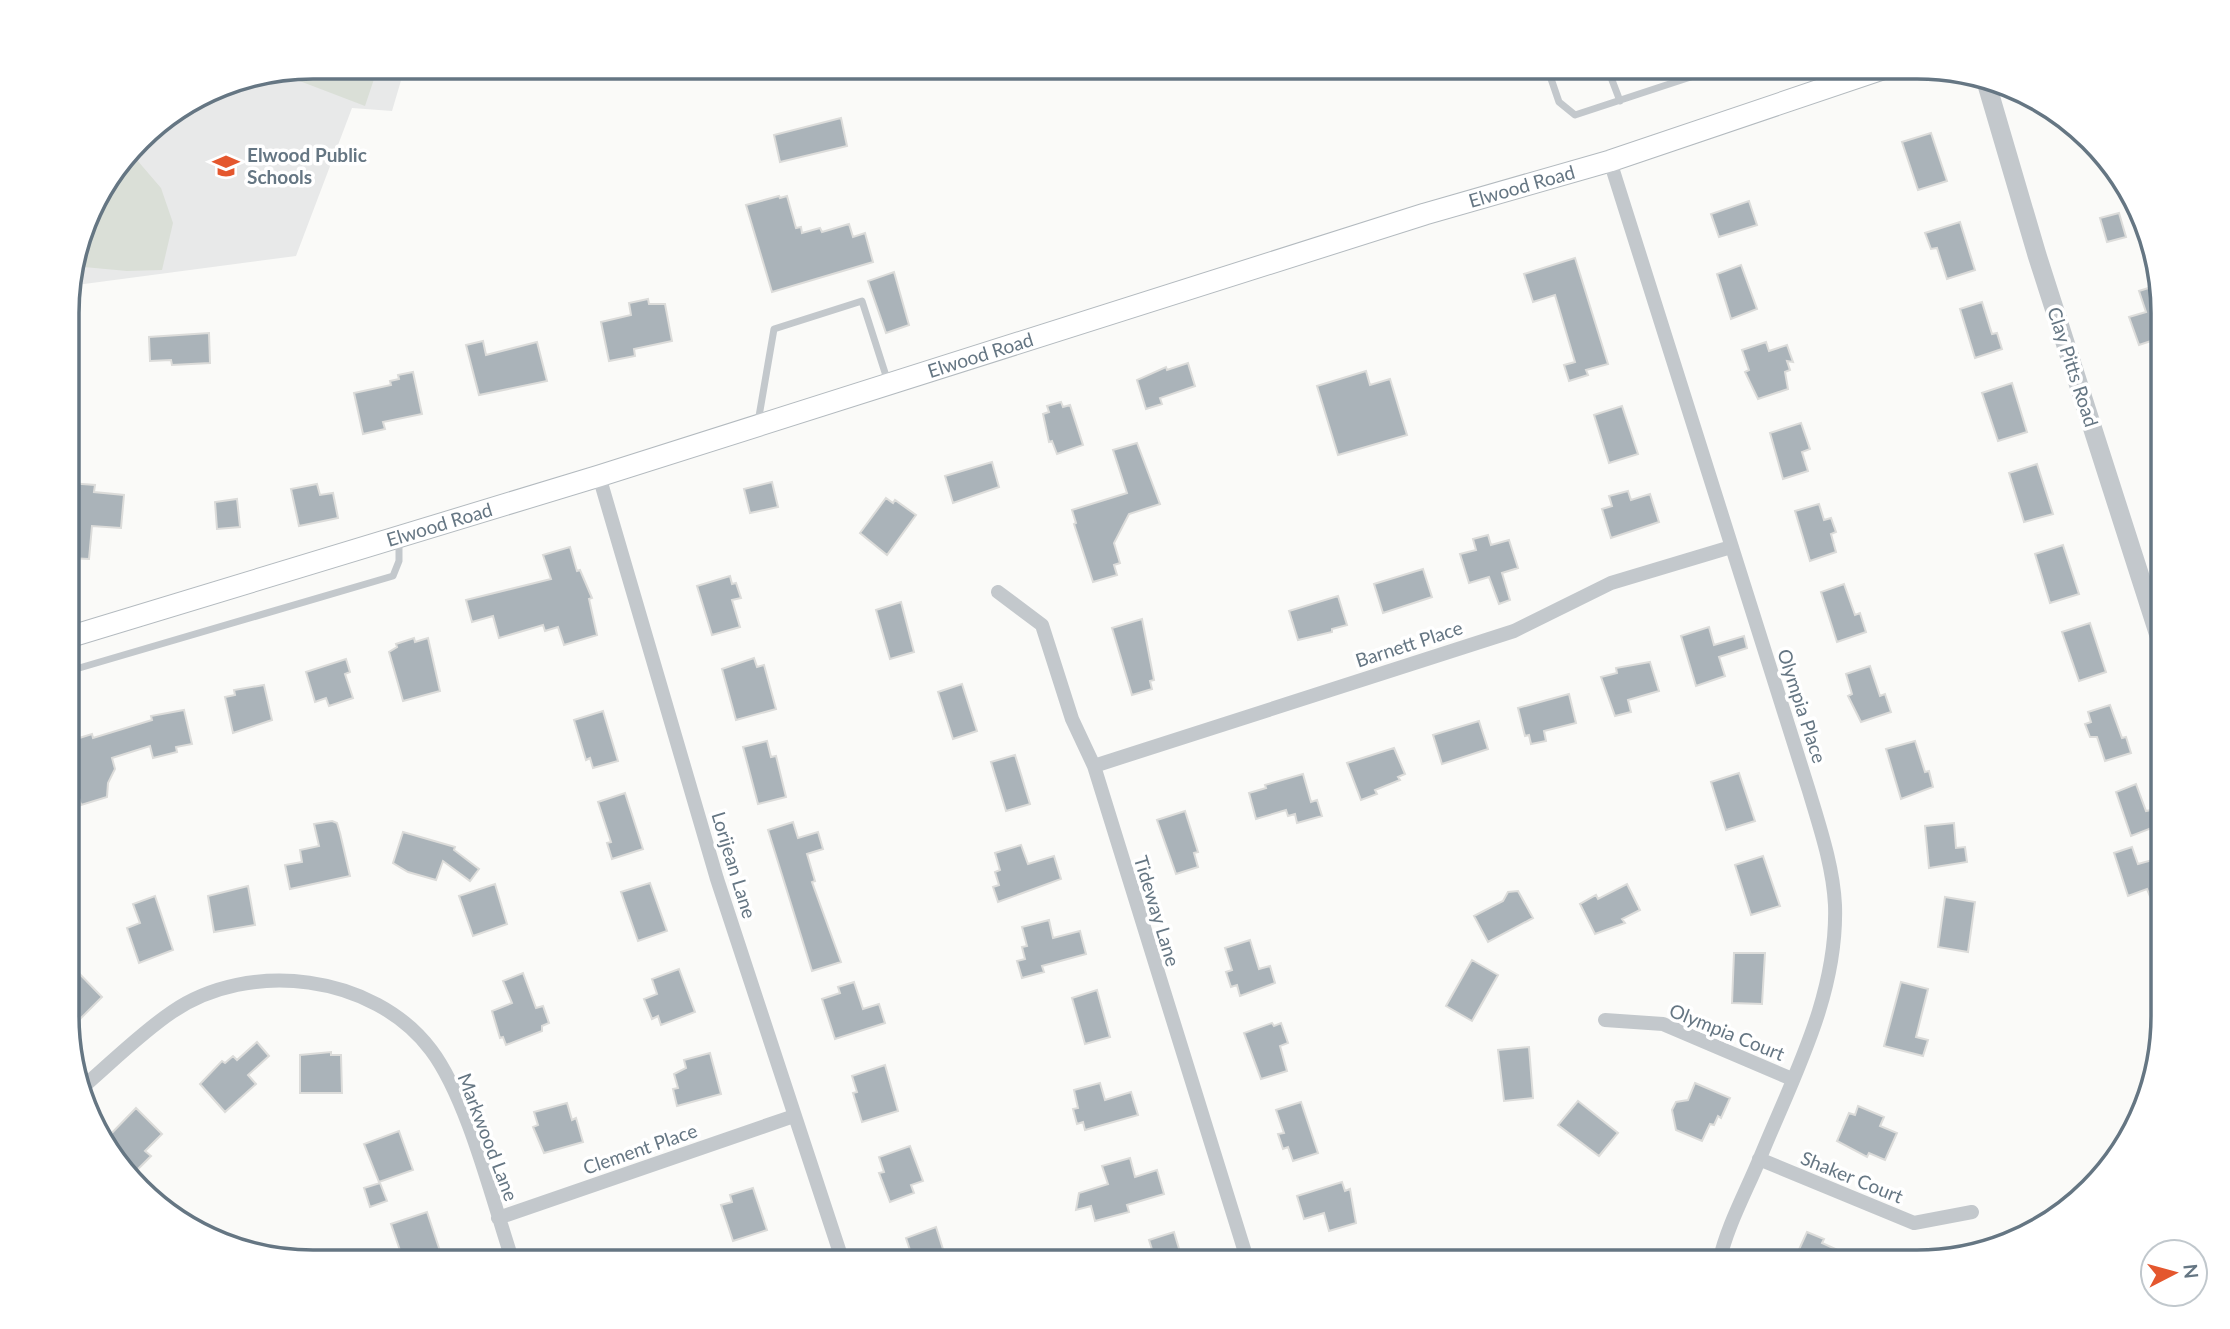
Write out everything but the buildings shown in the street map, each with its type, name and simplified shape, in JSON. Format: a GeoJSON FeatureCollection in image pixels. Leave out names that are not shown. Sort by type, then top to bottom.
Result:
{"type":"FeatureCollection","features":[{"type":"Feature","properties":{"kind":"main road","name":"Elwood Road"},"geometry":{"type":"LineString","coordinates":[[79,635],[599,476],[1425,214],[1610,160],[1840,79]]}},
{"type":"Feature","properties":{"kind":"street","name":"Clay Pitts Road"},"geometry":{"type":"LineString","coordinates":[[1989,91],[2151,610]]}},
{"type":"Feature","properties":{"kind":"street","name":"Olympia Place"},"geometry":{"type":"LineString","coordinates":[[1610,160],[1827,855],[1835,904],[1833,948],[1826,989],[1813,1032],[1724,1250]]}},
{"type":"Feature","properties":{"kind":"street","name":"Lorijean Lane"},"geometry":{"type":"LineString","coordinates":[[599,476],[717,879],[839,1250]]}},
{"type":"Feature","properties":{"kind":"street","name":"Barnett Place"},"geometry":{"type":"LineString","coordinates":[[1094,766],[1514,631],[1611,583],[1731,547]]}},
{"type":"Feature","properties":{"kind":"street","name":"Tideway Lane"},"geometry":{"type":"LineString","coordinates":[[998,592],[1041,625],[1072,719],[1094,766],[1244,1250]]}},
{"type":"Feature","properties":{"kind":"street","name":"Markwood Lane"},"geometry":{"type":"LineString","coordinates":[[89,1082],[173,1011],[214,990],[257,981],[303,981],[360,996],[397,1018],[431,1050],[453,1091],[509,1250]]}},
{"type":"Feature","properties":{"kind":"street","name":"Olympia Court"},"geometry":{"type":"LineString","coordinates":[[1605,1020],[1663,1024],[1792,1079]]}},
{"type":"Feature","properties":{"kind":"street","name":"Clement Place"},"geometry":{"type":"LineString","coordinates":[[498,1218],[794,1115]]}},
{"type":"Feature","properties":{"kind":"street","name":"Shaker Court"},"geometry":{"type":"LineString","coordinates":[[1759,1159],[1914,1223],[1972,1212]]}},
{"type":"Feature","properties":{"kind":"lane"},"geometry":{"type":"LineString","coordinates":[[1551,79],[1559,102],[1575,115],[1683,79]]}},
{"type":"Feature","properties":{"kind":"lane"},"geometry":{"type":"LineString","coordinates":[[1612,79],[1620,101]]}},
{"type":"Feature","properties":{"kind":"lane"},"geometry":{"type":"LineString","coordinates":[[757,426],[774,329],[862,301],[889,385]]}},
{"type":"Feature","properties":{"kind":"lane"},"geometry":{"type":"LineString","coordinates":[[79,668],[393,576],[399,561],[399,537]]}},
{"type":"Feature","properties":{"kind":"shaded area","name":"Elwood Public Schools"},"geometry":{"type":"Polygon","coordinates":[[[298,79],[401,79],[392,111],[352,108],[296,256],[81,284],[91,238],[110,196],[137,159],[183,118],[223,97],[267,83],[298,79]]]}},
{"type":"Feature","properties":{"kind":"shaded area"},"geometry":{"type":"Polygon","coordinates":[[[298,79],[374,79],[365,106],[298,79]]]}},
{"type":"Feature","properties":{"kind":"shaded area"},"geometry":{"type":"Polygon","coordinates":[[[137,160],[161,188],[173,223],[162,270],[127,271],[84,267],[91,238],[110,196],[137,160]]]}},
{"type":"Feature","properties":{"kind":"place","name":"Elwood Public Schools"},"geometry":{"type":"Point","coordinates":[226,166]}}]}
